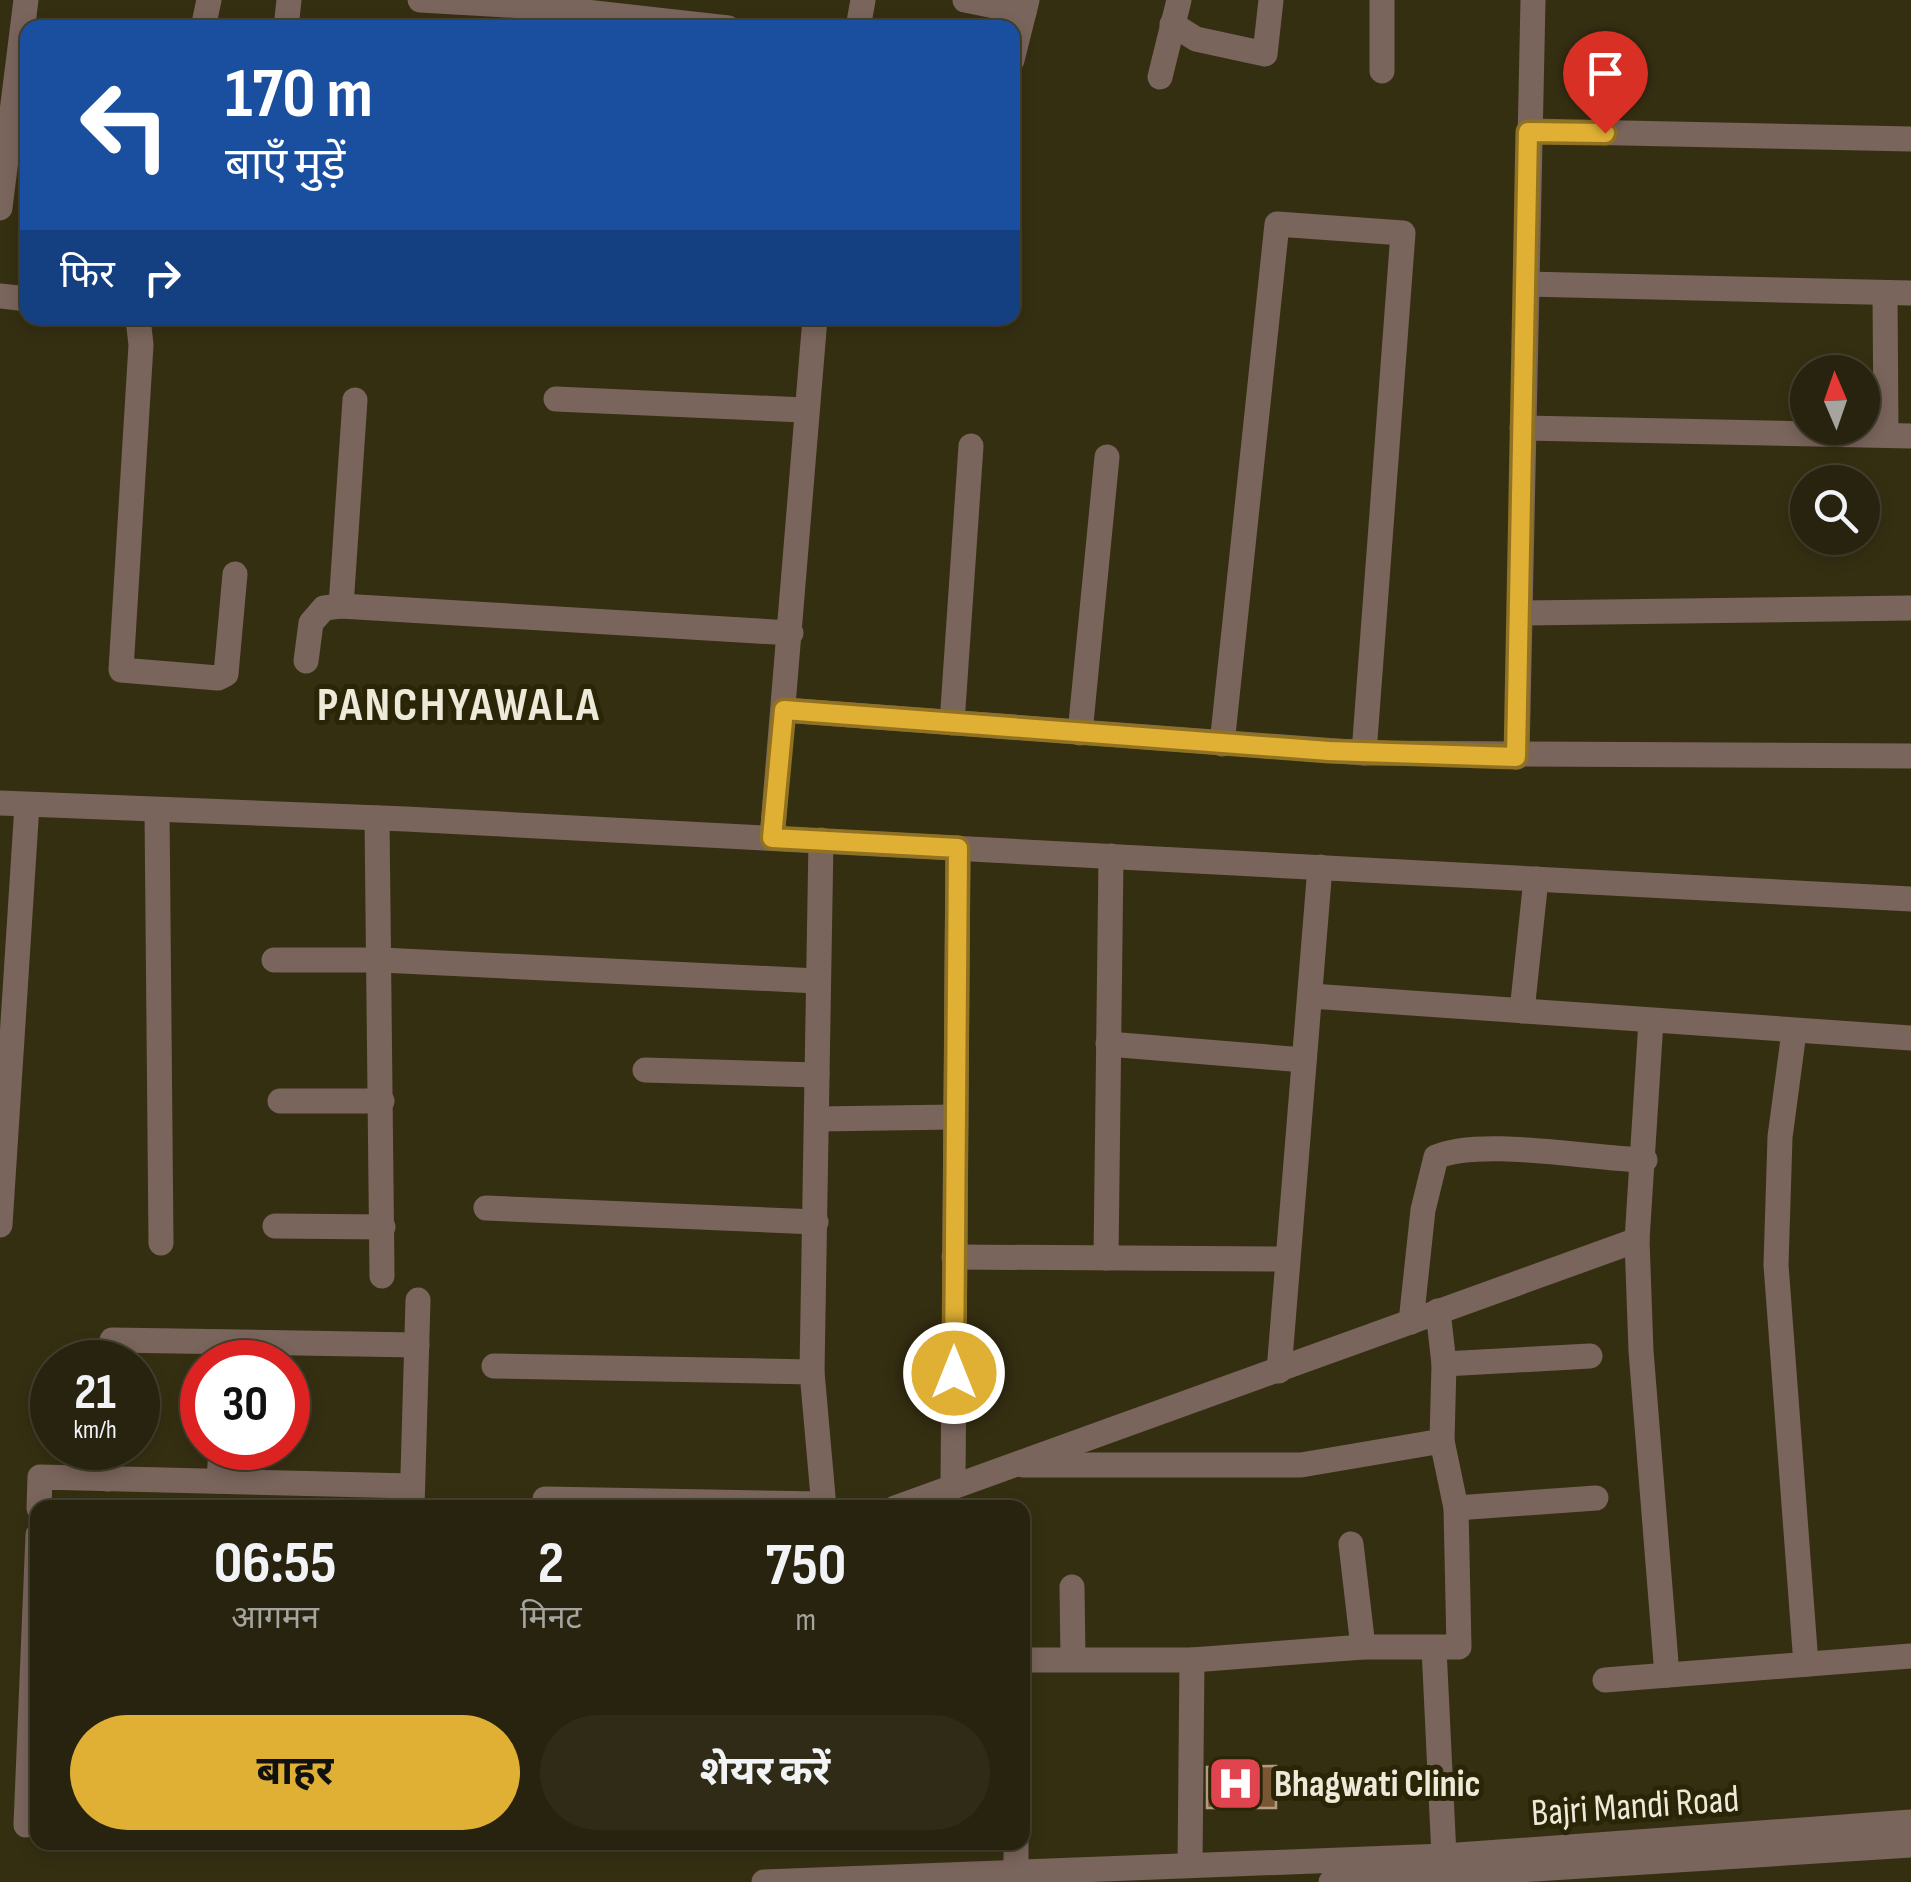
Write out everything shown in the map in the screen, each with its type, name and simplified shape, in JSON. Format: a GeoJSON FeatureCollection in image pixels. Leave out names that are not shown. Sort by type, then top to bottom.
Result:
{"type":"FeatureCollection","features":[{"type":"Feature","properties":{"kind":"street"},"geometry":{"type":"LineString","coordinates":[[420,0],[680,11],[705,20]]}},
{"type":"Feature","properties":{"kind":"street"},"geometry":{"type":"LineString","coordinates":[[966,0],[1026,6]]}},
{"type":"Feature","properties":{"kind":"street"},"geometry":{"type":"LineString","coordinates":[[1175,12],[1196,39],[1266,54],[1270,0]]}},
{"type":"Feature","properties":{"kind":"street"},"geometry":{"type":"LineString","coordinates":[[1382,0],[1382,71]]}},
{"type":"Feature","properties":{"kind":"street"},"geometry":{"type":"LineString","coordinates":[[1516,757],[1533,0]]}},
{"type":"Feature","properties":{"kind":"street"},"geometry":{"type":"LineString","coordinates":[[1160,77],[1175,12]]}},
{"type":"Feature","properties":{"kind":"street"},"geometry":{"type":"LineString","coordinates":[[0,208],[20,52]]}},
{"type":"Feature","properties":{"kind":"street"},"geometry":{"type":"LineString","coordinates":[[1528,132],[1911,139]]}},
{"type":"Feature","properties":{"kind":"street"},"geometry":{"type":"LineString","coordinates":[[1222,744],[1277,224],[1403,233],[1364,754]]}},
{"type":"Feature","properties":{"kind":"street"},"geometry":{"type":"LineString","coordinates":[[1522,428],[1898,436],[1898,293],[1526,284]]}},
{"type":"Feature","properties":{"kind":"street"},"geometry":{"type":"LineString","coordinates":[[139,325],[141,345],[121,670],[218,678],[226,674],[235,574]]}},
{"type":"Feature","properties":{"kind":"street"},"geometry":{"type":"LineString","coordinates":[[772,838],[791,633],[804,410],[814,325]]}},
{"type":"Feature","properties":{"kind":"street"},"geometry":{"type":"LineString","coordinates":[[556,399],[804,410]]}},
{"type":"Feature","properties":{"kind":"street"},"geometry":{"type":"LineString","coordinates":[[340,606],[355,400]]}},
{"type":"Feature","properties":{"kind":"street"},"geometry":{"type":"LineString","coordinates":[[952,723],[971,446]]}},
{"type":"Feature","properties":{"kind":"street"},"geometry":{"type":"LineString","coordinates":[[1080,732],[1106,457]]}},
{"type":"Feature","properties":{"kind":"street"},"geometry":{"type":"LineString","coordinates":[[306,660],[311,623],[324,608],[340,606],[791,633]]}},
{"type":"Feature","properties":{"kind":"street"},"geometry":{"type":"LineString","coordinates":[[1520,613],[1911,608]]}},
{"type":"Feature","properties":{"kind":"street"},"geometry":{"type":"LineString","coordinates":[[784,710],[1364,754],[1911,756]]}},
{"type":"Feature","properties":{"kind":"street"},"geometry":{"type":"LineString","coordinates":[[0,804],[821,840],[1911,899]]}},
{"type":"Feature","properties":{"kind":"street"},"geometry":{"type":"LineString","coordinates":[[0,1225],[26,805]]}},
{"type":"Feature","properties":{"kind":"street"},"geometry":{"type":"LineString","coordinates":[[157,810],[160,1243]]}},
{"type":"Feature","properties":{"kind":"street"},"geometry":{"type":"LineString","coordinates":[[377,818],[382,1276]]}},
{"type":"Feature","properties":{"kind":"street"},"geometry":{"type":"LineString","coordinates":[[821,840],[812,1372],[823,1500]]}},
{"type":"Feature","properties":{"kind":"street"},"geometry":{"type":"LineString","coordinates":[[953,1485],[958,848]]}},
{"type":"Feature","properties":{"kind":"street"},"geometry":{"type":"LineString","coordinates":[[1106,1258],[1111,856]]}},
{"type":"Feature","properties":{"kind":"street"},"geometry":{"type":"LineString","coordinates":[[1279,1371],[1285,1258],[1320,867]]}},
{"type":"Feature","properties":{"kind":"street"},"geometry":{"type":"LineString","coordinates":[[1522,1011],[1536,879]]}},
{"type":"Feature","properties":{"kind":"street"},"geometry":{"type":"LineString","coordinates":[[274,960],[380,960],[817,981]]}},
{"type":"Feature","properties":{"kind":"street"},"geometry":{"type":"LineString","coordinates":[[1311,996],[1911,1038]]}},
{"type":"Feature","properties":{"kind":"street"},"geometry":{"type":"LineString","coordinates":[[1651,1021],[1637,1240],[1641,1352],[1667,1675]]}},
{"type":"Feature","properties":{"kind":"street"},"geometry":{"type":"LineString","coordinates":[[1794,1032],[1780,1137],[1776,1265],[1806,1664]]}},
{"type":"Feature","properties":{"kind":"street"},"geometry":{"type":"LineString","coordinates":[[1108,1044],[1304,1060]]}},
{"type":"Feature","properties":{"kind":"street"},"geometry":{"type":"LineString","coordinates":[[645,1070],[817,1075]]}},
{"type":"Feature","properties":{"kind":"street"},"geometry":{"type":"LineString","coordinates":[[280,1101],[382,1101]]}},
{"type":"Feature","properties":{"kind":"street"},"geometry":{"type":"LineString","coordinates":[[817,1119],[955,1117]]}},
{"type":"Feature","properties":{"kind":"street"},"geometry":{"type":"LineString","coordinates":[[1411,1322],[1422,1210],[1436,1156],[1452,1150],[1481,1148],[1644,1160]]}},
{"type":"Feature","properties":{"kind":"street"},"geometry":{"type":"LineString","coordinates":[[486,1208],[816,1222]]}},
{"type":"Feature","properties":{"kind":"street"},"geometry":{"type":"LineString","coordinates":[[276,1226],[382,1227]]}},
{"type":"Feature","properties":{"kind":"street"},"geometry":{"type":"LineString","coordinates":[[915,1500],[1637,1240]]}},
{"type":"Feature","properties":{"kind":"street"},"geometry":{"type":"LineString","coordinates":[[954,1257],[1285,1258]]}},
{"type":"Feature","properties":{"kind":"street"},"geometry":{"type":"LineString","coordinates":[[39,1500],[40,1477],[219,1482],[412,1497],[418,1300]]}},
{"type":"Feature","properties":{"kind":"street"},"geometry":{"type":"LineString","coordinates":[[1030,1660],[1192,1660],[1364,1647],[1459,1646],[1462,1631],[1456,1508],[1442,1442],[1444,1364],[1438,1311]]}},
{"type":"Feature","properties":{"kind":"street"},"geometry":{"type":"LineString","coordinates":[[310,1349],[417,1345]]}},
{"type":"Feature","properties":{"kind":"street"},"geometry":{"type":"LineString","coordinates":[[1444,1364],[1590,1356]]}},
{"type":"Feature","properties":{"kind":"street"},"geometry":{"type":"LineString","coordinates":[[494,1366],[812,1372]]}},
{"type":"Feature","properties":{"kind":"street"},"geometry":{"type":"LineString","coordinates":[[1008,1464],[1301,1466],[1442,1442]]}},
{"type":"Feature","properties":{"kind":"street"},"geometry":{"type":"LineString","coordinates":[[108,1470],[108,1478]]}},
{"type":"Feature","properties":{"kind":"street"},"geometry":{"type":"LineString","coordinates":[[219,1482],[220,1470]]}},
{"type":"Feature","properties":{"kind":"street"},"geometry":{"type":"LineString","coordinates":[[171,1480],[171,1500]]}},
{"type":"Feature","properties":{"kind":"street"},"geometry":{"type":"LineString","coordinates":[[1456,1508],[1596,1498]]}},
{"type":"Feature","properties":{"kind":"street"},"geometry":{"type":"LineString","coordinates":[[545,1499],[585,1500]]}},
{"type":"Feature","properties":{"kind":"street"},"geometry":{"type":"LineString","coordinates":[[1350,1544],[1364,1647]]}},
{"type":"Feature","properties":{"kind":"street"},"geometry":{"type":"LineString","coordinates":[[1072,1586],[1072,1658]]}},
{"type":"Feature","properties":{"kind":"street"},"geometry":{"type":"LineString","coordinates":[[1434,1648],[1444,1856]]}},
{"type":"Feature","properties":{"kind":"street"},"geometry":{"type":"LineString","coordinates":[[1606,1680],[1911,1656]]}},
{"type":"Feature","properties":{"kind":"street"},"geometry":{"type":"LineString","coordinates":[[1190,1864],[1192,1660]]}},
{"type":"Feature","properties":{"kind":"street"},"geometry":{"type":"LineString","coordinates":[[21,1826],[30,1713]]}},
{"type":"Feature","properties":{"kind":"street","name":"Bajri Mandi Road"},"geometry":{"type":"LineString","coordinates":[[764,1882],[1444,1856],[1911,1822]]}},
{"type":"Feature","properties":{"kind":"street"},"geometry":{"type":"LineString","coordinates":[[1331,1882],[1911,1845]]}},
{"type":"Feature","properties":{"kind":"street"},"geometry":{"type":"LineString","coordinates":[[1016,1850],[1016,1873]]}},
{"type":"Feature","properties":{"kind":"building"},"geometry":{"type":"Polygon","coordinates":[[[1276,1766],[1276,1808],[1207,1808],[1207,1767],[1276,1766]]]}},
{"type":"Feature","properties":{"kind":"place","name":"Bhagwati Clinic"},"geometry":{"type":"Point","coordinates":[1235,1783]}},
{"type":"Feature","properties":{"kind":"district","name":"PANCHYAWALA"},"geometry":{"type":"Point","coordinates":[459,703]}},
{"type":"Feature","properties":{"kind":"route"},"geometry":{"type":"LineString","coordinates":[[954,1373],[958,848],[772,838],[784,710],[1364,754],[1516,757],[1528,132],[1605,133]]}}]}
